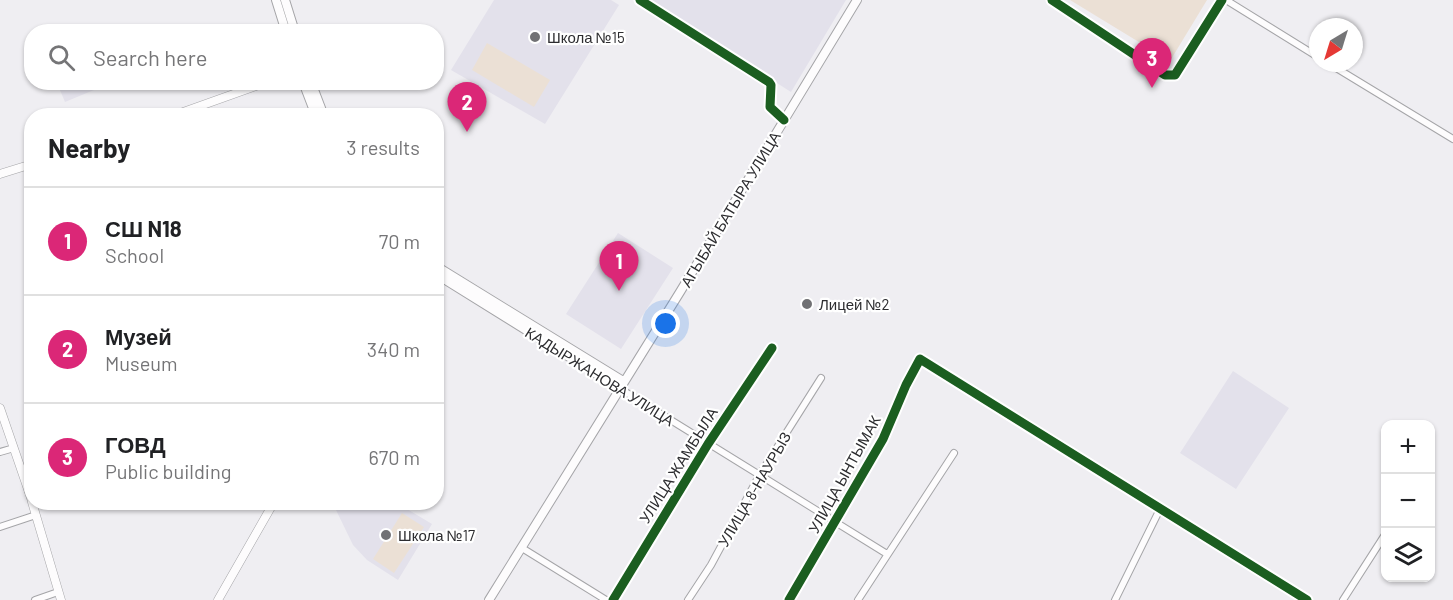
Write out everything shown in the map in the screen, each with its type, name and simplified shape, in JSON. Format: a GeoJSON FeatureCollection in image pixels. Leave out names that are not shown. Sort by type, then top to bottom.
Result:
{"type":"FeatureCollection","features":[{"type":"Feature","properties":{"kind":"main road"},"geometry":{"type":"LineString","coordinates":[[276,0],[284,24]]}},
{"type":"Feature","properties":{"kind":"main road"},"geometry":{"type":"LineString","coordinates":[[285,0],[292,24]]}},
{"type":"Feature","properties":{"kind":"main road","name":"АГЫБАЙ БАТЫРА УЛИЦА"},"geometry":{"type":"LineString","coordinates":[[489,600],[857,0]]}},
{"type":"Feature","properties":{"kind":"main road"},"geometry":{"type":"LineString","coordinates":[[306,90],[313,108]]}},
{"type":"Feature","properties":{"kind":"main road"},"geometry":{"type":"LineString","coordinates":[[314,90],[321,108]]}},
{"type":"Feature","properties":{"kind":"main road","name":"КАДЫРЖАНОВА УЛИЦА"},"geometry":{"type":"LineString","coordinates":[[444,271],[621,384]]}},
{"type":"Feature","properties":{"kind":"main road","name":"КАДЫРЖАНОВА УЛИЦА"},"geometry":{"type":"LineString","coordinates":[[444,279],[621,384]]}},
{"type":"Feature","properties":{"kind":"street"},"geometry":{"type":"LineString","coordinates":[[640,0],[769,82],[771,85],[770,107],[784,120]]}},
{"type":"Feature","properties":{"kind":"street"},"geometry":{"type":"LineString","coordinates":[[1053,0],[1165,75],[1175,75],[1224,0],[1309,52]]}},
{"type":"Feature","properties":{"kind":"street"},"geometry":{"type":"LineString","coordinates":[[1343,72],[1453,139]]}},
{"type":"Feature","properties":{"kind":"street"},"geometry":{"type":"LineString","coordinates":[[194,108],[245,90]]}},
{"type":"Feature","properties":{"kind":"street"},"geometry":{"type":"LineString","coordinates":[[0,174],[24,166]]}},
{"type":"Feature","properties":{"kind":"street","name":"УЛИЦА ЖАМБЫЛА"},"geometry":{"type":"LineString","coordinates":[[613,600],[708,444],[772,348]]}},
{"type":"Feature","properties":{"kind":"street","name":"УЛИЦА ЫНТЫМАК"},"geometry":{"type":"LineString","coordinates":[[789,600],[884,439],[906,385],[920,359],[1160,509]]}},
{"type":"Feature","properties":{"kind":"street","name":"УЛИЦА 8-НАУРЫЗ"},"geometry":{"type":"LineString","coordinates":[[688,600],[711,565],[759,476],[821,378]]}},
{"type":"Feature","properties":{"kind":"street","name":"КАДЫРЖАНОВА УЛИЦА"},"geometry":{"type":"LineString","coordinates":[[621,384],[708,444],[887,554]]}},
{"type":"Feature","properties":{"kind":"street"},"geometry":{"type":"LineString","coordinates":[[0,408],[24,478]]}},
{"type":"Feature","properties":{"kind":"street"},"geometry":{"type":"LineString","coordinates":[[0,452],[14,448]]}},
{"type":"Feature","properties":{"kind":"street"},"geometry":{"type":"LineString","coordinates":[[858,600],[954,453]]}},
{"type":"Feature","properties":{"kind":"street"},"geometry":{"type":"LineString","coordinates":[[1115,600],[1160,509],[1307,600]]}},
{"type":"Feature","properties":{"kind":"street"},"geometry":{"type":"LineString","coordinates":[[34,510],[60,596],[35,600]]}},
{"type":"Feature","properties":{"kind":"street"},"geometry":{"type":"LineString","coordinates":[[218,600],[269,510]]}},
{"type":"Feature","properties":{"kind":"street"},"geometry":{"type":"LineString","coordinates":[[0,527],[36,515]]}},
{"type":"Feature","properties":{"kind":"street"},"geometry":{"type":"LineString","coordinates":[[1343,600],[1381,541]]}},
{"type":"Feature","properties":{"kind":"street"},"geometry":{"type":"LineString","coordinates":[[522,548],[606,600]]}},
{"type":"Feature","properties":{"kind":"shaded area","name":"Школа №15"},"geometry":{"type":"Polygon","coordinates":[[[494,0],[611,0],[619,5],[545,124],[451,70],[494,0]]]}},
{"type":"Feature","properties":{"kind":"shaded area"},"geometry":{"type":"Polygon","coordinates":[[[647,0],[846,0],[791,92],[647,0]]]}},
{"type":"Feature","properties":{"kind":"shaded area"},"geometry":{"type":"Polygon","coordinates":[[[1070,0],[1207,0],[1170,61],[1070,0]]]}},
{"type":"Feature","properties":{"kind":"shaded area"},"geometry":{"type":"Polygon","coordinates":[[[487,43],[550,80],[534,107],[472,70],[487,43]]]}},
{"type":"Feature","properties":{"kind":"shaded area"},"geometry":{"type":"Polygon","coordinates":[[[60,90],[94,90],[65,102],[60,90]]]}},
{"type":"Feature","properties":{"kind":"shaded area"},"geometry":{"type":"Polygon","coordinates":[[[618,233],[673,268],[621,349],[566,314],[618,233]]]}},
{"type":"Feature","properties":{"kind":"shaded area"},"geometry":{"type":"Polygon","coordinates":[[[1233,371],[1289,408],[1236,489],[1180,453],[1233,371]]]}},
{"type":"Feature","properties":{"kind":"shaded area","name":"Школа №17"},"geometry":{"type":"Polygon","coordinates":[[[336,510],[409,510],[432,524],[398,580],[367,560],[353,545],[336,510]]]}},
{"type":"Feature","properties":{"kind":"shaded area"},"geometry":{"type":"Polygon","coordinates":[[[402,513],[424,527],[394,573],[373,559],[402,513]]]}},
{"type":"Feature","properties":{"kind":"cycle path"},"geometry":{"type":"LineString","coordinates":[[640,0],[769,82],[771,85],[770,107],[784,120]]}},
{"type":"Feature","properties":{"kind":"cycle path"},"geometry":{"type":"LineString","coordinates":[[1052,0],[1165,75],[1175,75],[1222,0]]}},
{"type":"Feature","properties":{"kind":"cycle path"},"geometry":{"type":"LineString","coordinates":[[613,600],[708,444],[772,348]]}},
{"type":"Feature","properties":{"kind":"cycle path"},"geometry":{"type":"LineString","coordinates":[[789,600],[883,439],[920,359],[1307,600]]}},
{"type":"Feature","properties":{"kind":"place","name":"Школа №15"},"geometry":{"type":"Point","coordinates":[535,37]}},
{"type":"Feature","properties":{"kind":"place","name":"ГОВД"},"geometry":{"type":"Point","coordinates":[1152,88]}},
{"type":"Feature","properties":{"kind":"place","name":"Музей"},"geometry":{"type":"Point","coordinates":[467,132]}},
{"type":"Feature","properties":{"kind":"place","name":"СШ N18"},"geometry":{"type":"Point","coordinates":[619,291]}},
{"type":"Feature","properties":{"kind":"place","name":"Лицей №2"},"geometry":{"type":"Point","coordinates":[807,304]}},
{"type":"Feature","properties":{"kind":"place","name":"Школа №17"},"geometry":{"type":"Point","coordinates":[386,535]}}]}
